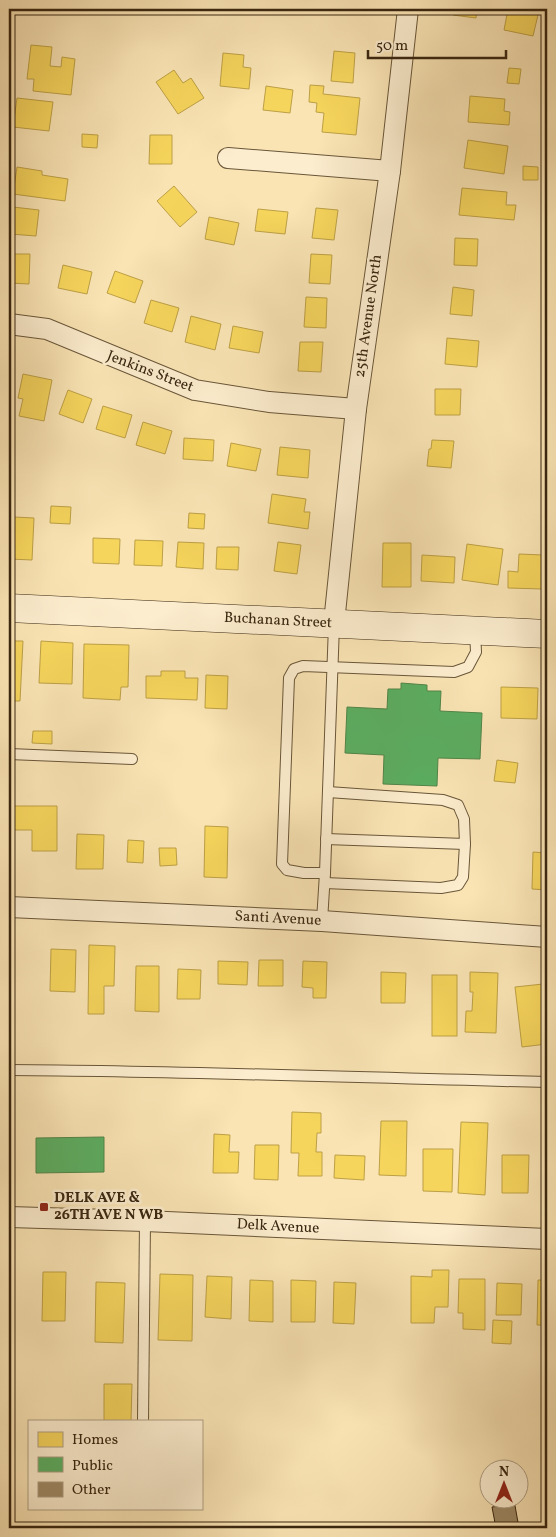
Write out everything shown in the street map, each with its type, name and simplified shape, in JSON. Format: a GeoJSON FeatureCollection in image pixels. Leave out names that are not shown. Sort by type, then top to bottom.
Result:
{"type":"FeatureCollection","features":[{"type":"Feature","properties":{"kind":"street","name":"25th Avenue North"},"geometry":{"type":"LineString","coordinates":[[334,623],[356,409],[390,171],[408,9]]}},
{"type":"Feature","properties":{"kind":"street"},"geometry":{"type":"LineString","coordinates":[[228,158],[390,171]]}},
{"type":"Feature","properties":{"kind":"street","name":"Jenkins Street"},"geometry":{"type":"LineString","coordinates":[[9,324],[47,329],[195,390],[269,402],[356,409]]}},
{"type":"Feature","properties":{"kind":"street","name":"Buchanan Street"},"geometry":{"type":"LineString","coordinates":[[9,608],[547,634]]}},
{"type":"Feature","properties":{"kind":"street","name":"Santi Avenue"},"geometry":{"type":"LineString","coordinates":[[9,907],[322,921],[547,937]]}},
{"type":"Feature","properties":{"kind":"street","name":"Delk Avenue"},"geometry":{"type":"LineString","coordinates":[[9,1217],[145,1221],[547,1239]]}},
{"type":"Feature","properties":{"kind":"lane"},"geometry":{"type":"LineString","coordinates":[[322,921],[334,623]]}},
{"type":"Feature","properties":{"kind":"lane"},"geometry":{"type":"LineString","coordinates":[[328,792],[443,800],[458,805],[464,819],[465,844],[463,877],[458,884],[441,888],[325,878],[287,870],[282,864],[289,678],[294,669],[303,666],[454,672],[468,667],[476,652],[475,630]]}},
{"type":"Feature","properties":{"kind":"lane"},"geometry":{"type":"LineString","coordinates":[[9,754],[132,760]]}},
{"type":"Feature","properties":{"kind":"lane"},"geometry":{"type":"LineString","coordinates":[[326,839],[465,844]]}},
{"type":"Feature","properties":{"kind":"lane"},"geometry":{"type":"LineString","coordinates":[[9,1070],[126,1071],[547,1082]]}},
{"type":"Feature","properties":{"kind":"lane"},"geometry":{"type":"LineString","coordinates":[[143,1420],[145,1221]]}},
{"type":"Feature","properties":{"kind":"building: Homes"},"geometry":{"type":"Polygon","coordinates":[[[454,9],[477,9],[476,18],[453,15],[454,9]]]}},
{"type":"Feature","properties":{"kind":"building: Homes"},"geometry":{"type":"Polygon","coordinates":[[[508,9],[536,9],[535,14],[538,15],[533,36],[504,30],[508,9]]]}},
{"type":"Feature","properties":{"kind":"building: Homes"},"geometry":{"type":"Polygon","coordinates":[[[31,45],[52,47],[50,66],[61,67],[62,57],[75,59],[71,95],[33,91],[34,79],[27,79],[31,45]]]}},
{"type":"Feature","properties":{"kind":"building: Homes"},"geometry":{"type":"Polygon","coordinates":[[[334,51],[355,53],[353,83],[331,81],[334,51]]]}},
{"type":"Feature","properties":{"kind":"building: Homes"},"geometry":{"type":"Polygon","coordinates":[[[223,53],[244,55],[243,67],[251,68],[249,89],[220,86],[223,53]]]}},
{"type":"Feature","properties":{"kind":"building: Homes"},"geometry":{"type":"Polygon","coordinates":[[[509,68],[521,69],[519,84],[507,83],[509,68]]]}},
{"type":"Feature","properties":{"kind":"building: Homes"},"geometry":{"type":"Polygon","coordinates":[[[174,70],[183,83],[191,78],[204,98],[178,114],[156,82],[174,70]]]}},
{"type":"Feature","properties":{"kind":"building: Homes"},"geometry":{"type":"Polygon","coordinates":[[[310,85],[324,86],[323,94],[360,98],[356,135],[322,132],[324,113],[316,112],[317,103],[309,102],[310,85]]]}},
{"type":"Feature","properties":{"kind":"building: Homes"},"geometry":{"type":"Polygon","coordinates":[[[266,86],[293,90],[290,113],[263,110],[266,86]]]}},
{"type":"Feature","properties":{"kind":"building: Homes"},"geometry":{"type":"Polygon","coordinates":[[[470,96],[505,99],[504,111],[510,112],[509,125],[468,122],[470,96]]]}},
{"type":"Feature","properties":{"kind":"building: Homes"},"geometry":{"type":"Polygon","coordinates":[[[17,98],[53,102],[49,131],[13,127],[17,98]]]}},
{"type":"Feature","properties":{"kind":"building: Homes"},"geometry":{"type":"Polygon","coordinates":[[[82,134],[98,135],[97,148],[82,147],[82,134]]]}},
{"type":"Feature","properties":{"kind":"building: Homes"},"geometry":{"type":"Polygon","coordinates":[[[150,135],[172,135],[172,164],[149,164],[150,135]]]}},
{"type":"Feature","properties":{"kind":"building: Homes"},"geometry":{"type":"Polygon","coordinates":[[[468,140],[508,146],[504,174],[464,168],[468,140]]]}},
{"type":"Feature","properties":{"kind":"building: Homes"},"geometry":{"type":"Polygon","coordinates":[[[523,166],[538,167],[538,180],[523,180],[523,166]]]}},
{"type":"Feature","properties":{"kind":"building: Homes"},"geometry":{"type":"Polygon","coordinates":[[[17,167],[42,171],[42,175],[68,179],[65,201],[13,194],[17,167]]]}},
{"type":"Feature","properties":{"kind":"building: Homes"},"geometry":{"type":"Polygon","coordinates":[[[174,186],[197,212],[180,227],[157,201],[174,186]]]}},
{"type":"Feature","properties":{"kind":"building: Homes"},"geometry":{"type":"Polygon","coordinates":[[[462,188],[507,192],[506,205],[516,205],[514,220],[459,215],[462,188]]]}},
{"type":"Feature","properties":{"kind":"building: Homes"},"geometry":{"type":"Polygon","coordinates":[[[13,207],[39,210],[36,236],[10,234],[13,207]]]}},
{"type":"Feature","properties":{"kind":"building: Homes"},"geometry":{"type":"Polygon","coordinates":[[[316,208],[338,210],[334,240],[312,238],[316,208]]]}},
{"type":"Feature","properties":{"kind":"building: Homes"},"geometry":{"type":"Polygon","coordinates":[[[258,209],[288,212],[285,234],[255,231],[258,209]]]}},
{"type":"Feature","properties":{"kind":"building: Homes"},"geometry":{"type":"Polygon","coordinates":[[[209,217],[239,223],[234,245],[205,239],[209,217]]]}},
{"type":"Feature","properties":{"kind":"building: Homes"},"geometry":{"type":"Polygon","coordinates":[[[455,238],[478,239],[477,266],[454,265],[455,238]]]}},
{"type":"Feature","properties":{"kind":"building: Homes"},"geometry":{"type":"Polygon","coordinates":[[[9,254],[30,254],[29,284],[9,283],[9,254]]]}},
{"type":"Feature","properties":{"kind":"building: Homes"},"geometry":{"type":"Polygon","coordinates":[[[311,254],[332,255],[330,284],[309,283],[311,254]]]}},
{"type":"Feature","properties":{"kind":"building: Homes"},"geometry":{"type":"Polygon","coordinates":[[[63,265],[92,272],[87,294],[58,288],[63,265]]]}},
{"type":"Feature","properties":{"kind":"building: Homes"},"geometry":{"type":"Polygon","coordinates":[[[115,271],[143,281],[135,303],[107,293],[115,271]]]}},
{"type":"Feature","properties":{"kind":"building: Homes"},"geometry":{"type":"Polygon","coordinates":[[[453,287],[474,290],[472,316],[450,314],[453,287]]]}},
{"type":"Feature","properties":{"kind":"building: Homes"},"geometry":{"type":"Polygon","coordinates":[[[306,297],[327,298],[326,328],[304,327],[306,297]]]}},
{"type":"Feature","properties":{"kind":"building: Homes"},"geometry":{"type":"Polygon","coordinates":[[[151,300],[179,308],[172,332],[144,323],[151,300]]]}},
{"type":"Feature","properties":{"kind":"building: Homes"},"geometry":{"type":"Polygon","coordinates":[[[191,316],[221,324],[215,350],[185,342],[191,316]]]}},
{"type":"Feature","properties":{"kind":"building: Homes"},"geometry":{"type":"Polygon","coordinates":[[[233,326],[263,332],[259,353],[229,348],[233,326]]]}},
{"type":"Feature","properties":{"kind":"building: Homes"},"geometry":{"type":"Polygon","coordinates":[[[447,338],[479,341],[477,367],[445,364],[447,338]]]}},
{"type":"Feature","properties":{"kind":"building: Homes"},"geometry":{"type":"Polygon","coordinates":[[[300,342],[323,342],[321,372],[298,371],[300,342]]]}},
{"type":"Feature","properties":{"kind":"building: Homes"},"geometry":{"type":"Polygon","coordinates":[[[23,374],[52,380],[44,421],[19,416],[23,399],[18,398],[23,374]]]}},
{"type":"Feature","properties":{"kind":"building: Homes"},"geometry":{"type":"Polygon","coordinates":[[[435,389],[461,389],[460,415],[435,415],[435,389]]]}},
{"type":"Feature","properties":{"kind":"building: Homes"},"geometry":{"type":"Polygon","coordinates":[[[68,390],[92,399],[83,423],[59,414],[68,390]]]}},
{"type":"Feature","properties":{"kind":"building: Homes"},"geometry":{"type":"Polygon","coordinates":[[[103,406],[132,415],[125,438],[96,429],[103,406]]]}},
{"type":"Feature","properties":{"kind":"building: Homes"},"geometry":{"type":"Polygon","coordinates":[[[143,422],[172,431],[165,454],[136,445],[143,422]]]}},
{"type":"Feature","properties":{"kind":"building: Homes"},"geometry":{"type":"Polygon","coordinates":[[[184,438],[214,440],[213,461],[183,459],[184,438]]]}},
{"type":"Feature","properties":{"kind":"building: Homes"},"geometry":{"type":"Polygon","coordinates":[[[432,440],[454,441],[451,468],[427,466],[432,440]]]}},
{"type":"Feature","properties":{"kind":"building: Homes"},"geometry":{"type":"Polygon","coordinates":[[[231,443],[261,449],[256,471],[227,466],[231,443]]]}},
{"type":"Feature","properties":{"kind":"building: Homes"},"geometry":{"type":"Polygon","coordinates":[[[280,447],[310,450],[308,478],[277,475],[280,447]]]}},
{"type":"Feature","properties":{"kind":"building: Homes"},"geometry":{"type":"Polygon","coordinates":[[[272,494],[306,499],[304,512],[310,512],[308,529],[268,523],[272,494]]]}},
{"type":"Feature","properties":{"kind":"building: Homes"},"geometry":{"type":"Polygon","coordinates":[[[51,506],[71,507],[70,524],[50,523],[51,506]]]}},
{"type":"Feature","properties":{"kind":"building: Homes"},"geometry":{"type":"Polygon","coordinates":[[[189,513],[205,514],[204,529],[188,528],[189,513]]]}},
{"type":"Feature","properties":{"kind":"building: Homes"},"geometry":{"type":"Polygon","coordinates":[[[14,517],[34,518],[32,560],[9,559],[9,530],[13,530],[14,517]]]}},
{"type":"Feature","properties":{"kind":"building: Homes"},"geometry":{"type":"Polygon","coordinates":[[[93,538],[120,539],[119,564],[93,563],[93,538]]]}},
{"type":"Feature","properties":{"kind":"building: Homes"},"geometry":{"type":"Polygon","coordinates":[[[135,540],[163,541],[162,566],[134,565],[135,540]]]}},
{"type":"Feature","properties":{"kind":"building: Homes"},"geometry":{"type":"Polygon","coordinates":[[[178,542],[204,543],[203,569],[176,567],[178,542]]]}},
{"type":"Feature","properties":{"kind":"building: Homes"},"geometry":{"type":"Polygon","coordinates":[[[278,542],[301,545],[297,574],[274,571],[278,542]]]}},
{"type":"Feature","properties":{"kind":"building: Homes"},"geometry":{"type":"Polygon","coordinates":[[[383,543],[411,543],[411,587],[382,587],[383,543]]]}},
{"type":"Feature","properties":{"kind":"building: Homes"},"geometry":{"type":"Polygon","coordinates":[[[467,544],[503,549],[498,585],[462,580],[467,544]]]}},
{"type":"Feature","properties":{"kind":"building: Homes"},"geometry":{"type":"Polygon","coordinates":[[[217,547],[239,547],[238,570],[216,569],[217,547]]]}},
{"type":"Feature","properties":{"kind":"building: Homes"},"geometry":{"type":"Polygon","coordinates":[[[519,554],[543,555],[542,589],[508,588],[508,571],[518,572],[519,554]]]}},
{"type":"Feature","properties":{"kind":"building: Homes"},"geometry":{"type":"Polygon","coordinates":[[[422,555],[455,557],[454,583],[421,581],[422,555]]]}},
{"type":"Feature","properties":{"kind":"building: Homes"},"geometry":{"type":"Polygon","coordinates":[[[9,641],[23,641],[20,701],[9,701],[9,641]]]}},
{"type":"Feature","properties":{"kind":"building: Homes"},"geometry":{"type":"Polygon","coordinates":[[[41,641],[73,643],[72,684],[39,683],[41,641]]]}},
{"type":"Feature","properties":{"kind":"building: Homes"},"geometry":{"type":"Polygon","coordinates":[[[84,644],[129,645],[128,687],[121,687],[120,700],[83,698],[84,644]]]}},
{"type":"Feature","properties":{"kind":"building: Homes"},"geometry":{"type":"Polygon","coordinates":[[[161,671],[185,671],[185,678],[198,678],[197,700],[146,698],[146,676],[161,676],[161,671]]]}},
{"type":"Feature","properties":{"kind":"building: Homes"},"geometry":{"type":"Polygon","coordinates":[[[206,675],[228,676],[227,709],[205,708],[206,675]]]}},
{"type":"Feature","properties":{"kind":"building: Homes"},"geometry":{"type":"Polygon","coordinates":[[[501,687],[538,688],[537,719],[501,718],[501,687]]]}},
{"type":"Feature","properties":{"kind":"building: Homes"},"geometry":{"type":"Polygon","coordinates":[[[33,731],[52,731],[52,744],[32,743],[33,731]]]}},
{"type":"Feature","properties":{"kind":"building: Homes"},"geometry":{"type":"Polygon","coordinates":[[[497,760],[518,763],[515,783],[494,781],[497,760]]]}},
{"type":"Feature","properties":{"kind":"building: Homes"},"geometry":{"type":"Polygon","coordinates":[[[12,806],[57,806],[57,851],[32,851],[32,830],[12,830],[12,806]]]}},
{"type":"Feature","properties":{"kind":"building: Homes"},"geometry":{"type":"Polygon","coordinates":[[[205,826],[228,827],[227,878],[204,877],[205,826]]]}},
{"type":"Feature","properties":{"kind":"building: Homes"},"geometry":{"type":"Polygon","coordinates":[[[77,834],[104,835],[103,869],[76,869],[77,834]]]}},
{"type":"Feature","properties":{"kind":"building: Homes"},"geometry":{"type":"Polygon","coordinates":[[[128,840],[144,841],[143,863],[127,862],[128,840]]]}},
{"type":"Feature","properties":{"kind":"building: Homes"},"geometry":{"type":"Polygon","coordinates":[[[159,848],[176,848],[177,865],[160,866],[159,848]]]}},
{"type":"Feature","properties":{"kind":"building: Homes"},"geometry":{"type":"Polygon","coordinates":[[[533,852],[547,853],[547,890],[532,889],[533,852]]]}},
{"type":"Feature","properties":{"kind":"building: Homes"},"geometry":{"type":"Polygon","coordinates":[[[89,945],[115,946],[114,986],[104,986],[104,1014],[88,1014],[89,945]]]}},
{"type":"Feature","properties":{"kind":"building: Homes"},"geometry":{"type":"Polygon","coordinates":[[[51,949],[76,950],[75,992],[50,991],[51,949]]]}},
{"type":"Feature","properties":{"kind":"building: Homes"},"geometry":{"type":"Polygon","coordinates":[[[259,960],[283,960],[283,986],[258,986],[259,960]]]}},
{"type":"Feature","properties":{"kind":"building: Homes"},"geometry":{"type":"Polygon","coordinates":[[[218,961],[248,962],[247,985],[218,984],[218,961]]]}},
{"type":"Feature","properties":{"kind":"building: Homes"},"geometry":{"type":"Polygon","coordinates":[[[303,961],[327,962],[326,998],[313,998],[313,988],[302,987],[303,961]]]}},
{"type":"Feature","properties":{"kind":"building: Homes"},"geometry":{"type":"Polygon","coordinates":[[[136,966],[159,966],[159,1012],[135,1011],[136,966]]]}},
{"type":"Feature","properties":{"kind":"building: Homes"},"geometry":{"type":"Polygon","coordinates":[[[178,969],[201,970],[200,999],[177,999],[178,969]]]}},
{"type":"Feature","properties":{"kind":"building: Homes"},"geometry":{"type":"Polygon","coordinates":[[[381,972],[406,973],[405,1003],[381,1003],[381,972]]]}},
{"type":"Feature","properties":{"kind":"building: Homes"},"geometry":{"type":"Polygon","coordinates":[[[470,972],[498,973],[496,1033],[465,1032],[466,1011],[472,1011],[473,992],[470,992],[470,972]]]}},
{"type":"Feature","properties":{"kind":"building: Homes"},"geometry":{"type":"Polygon","coordinates":[[[432,975],[457,975],[457,1036],[432,1036],[432,975]]]}},
{"type":"Feature","properties":{"kind":"building: Homes"},"geometry":{"type":"Polygon","coordinates":[[[543,984],[547,1044],[522,1047],[515,987],[543,984]]]}},
{"type":"Feature","properties":{"kind":"building: Homes"},"geometry":{"type":"Polygon","coordinates":[[[292,1112],[321,1113],[321,1133],[317,1133],[316,1152],[322,1152],[322,1176],[298,1176],[299,1153],[291,1153],[292,1112]]]}},
{"type":"Feature","properties":{"kind":"building: Homes"},"geometry":{"type":"Polygon","coordinates":[[[381,1121],[407,1121],[406,1176],[379,1175],[381,1121]]]}},
{"type":"Feature","properties":{"kind":"building: Homes"},"geometry":{"type":"Polygon","coordinates":[[[461,1122],[488,1123],[485,1195],[458,1193],[461,1122]]]}},
{"type":"Feature","properties":{"kind":"building: Homes"},"geometry":{"type":"Polygon","coordinates":[[[214,1134],[230,1135],[229,1152],[239,1152],[238,1173],[213,1173],[214,1134]]]}},
{"type":"Feature","properties":{"kind":"building: Homes"},"geometry":{"type":"Polygon","coordinates":[[[255,1145],[279,1145],[278,1180],[254,1179],[255,1145]]]}},
{"type":"Feature","properties":{"kind":"building: Homes"},"geometry":{"type":"Polygon","coordinates":[[[423,1149],[453,1149],[452,1192],[423,1191],[423,1149]]]}},
{"type":"Feature","properties":{"kind":"building: Homes"},"geometry":{"type":"Polygon","coordinates":[[[335,1155],[365,1156],[364,1180],[334,1178],[335,1155]]]}},
{"type":"Feature","properties":{"kind":"building: Homes"},"geometry":{"type":"Polygon","coordinates":[[[502,1155],[529,1155],[528,1193],[502,1193],[502,1155]]]}},
{"type":"Feature","properties":{"kind":"building: Homes"},"geometry":{"type":"Polygon","coordinates":[[[432,1270],[449,1270],[448,1307],[435,1307],[434,1323],[411,1323],[411,1276],[432,1277],[432,1270]]]}},
{"type":"Feature","properties":{"kind":"building: Homes"},"geometry":{"type":"Polygon","coordinates":[[[10,1271],[12,1311],[9,1311],[10,1271]]]}},
{"type":"Feature","properties":{"kind":"building: Homes"},"geometry":{"type":"Polygon","coordinates":[[[43,1272],[66,1272],[65,1321],[42,1321],[43,1272]]]}},
{"type":"Feature","properties":{"kind":"building: Homes"},"geometry":{"type":"Polygon","coordinates":[[[160,1274],[193,1275],[192,1341],[158,1340],[160,1274]]]}},
{"type":"Feature","properties":{"kind":"building: Homes"},"geometry":{"type":"Polygon","coordinates":[[[207,1276],[232,1277],[231,1319],[205,1317],[207,1276]]]}},
{"type":"Feature","properties":{"kind":"building: Homes"},"geometry":{"type":"Polygon","coordinates":[[[459,1279],[485,1279],[485,1330],[463,1329],[463,1313],[458,1313],[459,1279]]]}},
{"type":"Feature","properties":{"kind":"building: Homes"},"geometry":{"type":"Polygon","coordinates":[[[250,1280],[273,1281],[273,1322],[249,1321],[250,1280]]]}},
{"type":"Feature","properties":{"kind":"building: Homes"},"geometry":{"type":"Polygon","coordinates":[[[291,1280],[316,1281],[315,1322],[291,1322],[291,1280]]]}},
{"type":"Feature","properties":{"kind":"building: Homes"},"geometry":{"type":"Polygon","coordinates":[[[538,1280],[547,1280],[547,1325],[537,1325],[538,1280]]]}},
{"type":"Feature","properties":{"kind":"building: Homes"},"geometry":{"type":"Polygon","coordinates":[[[96,1282],[125,1283],[123,1343],[95,1342],[96,1282]]]}},
{"type":"Feature","properties":{"kind":"building: Homes"},"geometry":{"type":"Polygon","coordinates":[[[334,1282],[356,1283],[354,1324],[333,1323],[334,1282]]]}},
{"type":"Feature","properties":{"kind":"building: Homes"},"geometry":{"type":"Polygon","coordinates":[[[497,1283],[522,1284],[521,1315],[496,1315],[497,1283]]]}},
{"type":"Feature","properties":{"kind":"building: Homes"},"geometry":{"type":"Polygon","coordinates":[[[493,1320],[512,1321],[511,1344],[492,1343],[493,1320]]]}},
{"type":"Feature","properties":{"kind":"building: Homes"},"geometry":{"type":"Polygon","coordinates":[[[104,1384],[132,1384],[131,1420],[104,1420],[104,1384]]]}},
{"type":"Feature","properties":{"kind":"building: Public"},"geometry":{"type":"Polygon","coordinates":[[[401,683],[427,685],[427,691],[441,691],[440,711],[482,713],[480,759],[438,758],[437,786],[383,784],[384,755],[345,753],[347,707],[387,709],[388,689],[401,689],[401,683]]]}},
{"type":"Feature","properties":{"kind":"building: Public"},"geometry":{"type":"Polygon","coordinates":[[[104,1137],[104,1172],[36,1173],[36,1138],[104,1137]]]}},
{"type":"Feature","properties":{"kind":"building: Other"},"geometry":{"type":"Polygon","coordinates":[[[493,1510],[516,1510],[519,1528],[496,1528],[493,1510]]]}},
{"type":"Feature","properties":{"kind":"place","name":"DELK AVE & 26TH AVE N WB"},"geometry":{"type":"Point","coordinates":[44,1207]}}]}
